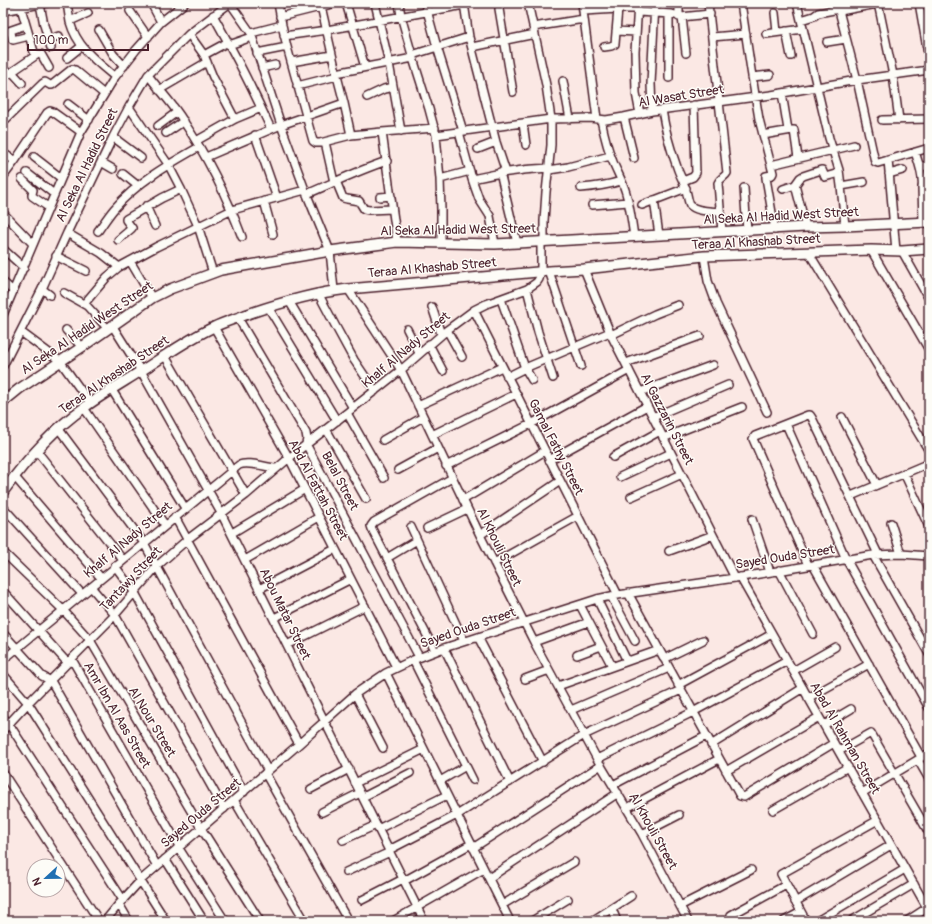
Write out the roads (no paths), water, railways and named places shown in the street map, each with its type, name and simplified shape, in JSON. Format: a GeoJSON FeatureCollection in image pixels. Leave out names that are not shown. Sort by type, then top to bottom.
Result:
{"type":"FeatureCollection","features":[{"type":"Feature","properties":{"kind":"street"},"geometry":{"type":"LineString","coordinates":[[67,3],[70,21],[82,46],[92,58],[116,77]]}},
{"type":"Feature","properties":{"kind":"street"},"geometry":{"type":"LineString","coordinates":[[151,3],[161,22]]}},
{"type":"Feature","properties":{"kind":"street","name":"Al Seka Al Hadid Street"},"geometry":{"type":"LineString","coordinates":[[3,315],[81,132],[104,94],[136,50],[161,22],[185,3]]}},
{"type":"Feature","properties":{"kind":"street"},"geometry":{"type":"LineString","coordinates":[[230,3],[251,35],[306,192],[330,251],[334,290]]}},
{"type":"Feature","properties":{"kind":"street","name":"Al Seka Al Hadid Street"},"geometry":{"type":"LineString","coordinates":[[3,366],[42,289],[56,256],[113,137],[148,75],[189,34],[230,3]]}},
{"type":"Feature","properties":{"kind":"street"},"geometry":{"type":"LineString","coordinates":[[278,3],[284,36],[306,116]]}},
{"type":"Feature","properties":{"kind":"street"},"geometry":{"type":"LineString","coordinates":[[280,17],[319,5],[336,3]]}},
{"type":"Feature","properties":{"kind":"street"},"geometry":{"type":"LineString","coordinates":[[346,3],[365,67]]}},
{"type":"Feature","properties":{"kind":"street"},"geometry":{"type":"LineString","coordinates":[[375,3],[389,63],[401,131]]}},
{"type":"Feature","properties":{"kind":"street"},"geometry":{"type":"LineString","coordinates":[[398,3],[435,131],[440,179],[441,242]]}},
{"type":"Feature","properties":{"kind":"street"},"geometry":{"type":"LineString","coordinates":[[425,3],[461,132],[472,180],[479,199],[490,216],[495,244]]}},
{"type":"Feature","properties":{"kind":"street"},"geometry":{"type":"LineString","coordinates":[[528,3],[546,85],[551,119],[551,145],[542,242],[545,271],[580,366]]}},
{"type":"Feature","properties":{"kind":"street"},"geometry":{"type":"LineString","coordinates":[[582,3],[599,119],[610,156],[628,202],[634,237]]}},
{"type":"Feature","properties":{"kind":"street"},"geometry":{"type":"LineString","coordinates":[[652,111],[650,84],[655,3]]}},
{"type":"Feature","properties":{"kind":"street"},"geometry":{"type":"LineString","coordinates":[[679,3],[686,53]]}},
{"type":"Feature","properties":{"kind":"street"},"geometry":{"type":"LineString","coordinates":[[708,3],[727,173],[726,176],[720,179],[718,183],[722,232]]}},
{"type":"Feature","properties":{"kind":"street"},"geometry":{"type":"LineString","coordinates":[[741,3],[759,119],[773,174],[766,178],[775,230]]}},
{"type":"Feature","properties":{"kind":"street"},"geometry":{"type":"LineString","coordinates":[[797,3],[816,87],[842,186],[845,226]]}},
{"type":"Feature","properties":{"kind":"street"},"geometry":{"type":"LineString","coordinates":[[801,20],[839,8],[880,3],[899,120]]}},
{"type":"Feature","properties":{"kind":"street"},"geometry":{"type":"LineString","coordinates":[[919,3],[926,26],[929,60]]}},
{"type":"Feature","properties":{"kind":"street"},"geometry":{"type":"LineString","coordinates":[[3,11],[43,4],[41,13],[52,48]]}},
{"type":"Feature","properties":{"kind":"street"},"geometry":{"type":"LineString","coordinates":[[284,36],[327,30],[464,4],[469,37],[503,172],[517,243]]}},
{"type":"Feature","properties":{"kind":"street"},"geometry":{"type":"LineString","coordinates":[[319,5],[327,30],[351,135]]}},
{"type":"Feature","properties":{"kind":"street"},"geometry":{"type":"LineString","coordinates":[[604,47],[615,44],[616,31],[613,7]]}},
{"type":"Feature","properties":{"kind":"street"},"geometry":{"type":"LineString","coordinates":[[472,47],[504,40],[613,7],[638,8],[654,13],[669,14],[681,17],[710,14]]}},
{"type":"Feature","properties":{"kind":"street"},"geometry":{"type":"LineString","coordinates":[[21,8],[34,52],[36,54],[41,54],[49,68]]}},
{"type":"Feature","properties":{"kind":"street"},"geometry":{"type":"LineString","coordinates":[[638,8],[635,52],[636,93],[640,114]]}},
{"type":"Feature","properties":{"kind":"street"},"geometry":{"type":"LineString","coordinates":[[839,8],[857,80],[874,160],[876,163],[929,148]]}},
{"type":"Feature","properties":{"kind":"street"},"geometry":{"type":"LineString","coordinates":[[499,9],[513,92]]}},
{"type":"Feature","properties":{"kind":"street"},"geometry":{"type":"LineString","coordinates":[[130,11],[148,37]]}},
{"type":"Feature","properties":{"kind":"street"},"geometry":{"type":"LineString","coordinates":[[70,21],[88,13]]}},
{"type":"Feature","properties":{"kind":"street"},"geometry":{"type":"LineString","coordinates":[[775,13],[777,32]]}},
{"type":"Feature","properties":{"kind":"street"},"geometry":{"type":"LineString","coordinates":[[669,14],[669,78]]}},
{"type":"Feature","properties":{"kind":"street"},"geometry":{"type":"LineString","coordinates":[[213,15],[271,129]]}},
{"type":"Feature","properties":{"kind":"street"},"geometry":{"type":"LineString","coordinates":[[3,33],[26,25]]}},
{"type":"Feature","properties":{"kind":"street"},"geometry":{"type":"LineString","coordinates":[[204,55],[251,35],[282,25]]}},
{"type":"Feature","properties":{"kind":"street"},"geometry":{"type":"LineString","coordinates":[[766,34],[803,29]]}},
{"type":"Feature","properties":{"kind":"street"},"geometry":{"type":"LineString","coordinates":[[99,30],[112,54],[124,66]]}},
{"type":"Feature","properties":{"kind":"street"},"geometry":{"type":"LineString","coordinates":[[11,31],[13,40],[29,36]]}},
{"type":"Feature","properties":{"kind":"street"},"geometry":{"type":"LineString","coordinates":[[616,31],[636,32]]}},
{"type":"Feature","properties":{"kind":"street"},"geometry":{"type":"LineString","coordinates":[[786,31],[791,56]]}},
{"type":"Feature","properties":{"kind":"street"},"geometry":{"type":"LineString","coordinates":[[189,34],[204,55],[235,119]]}},
{"type":"Feature","properties":{"kind":"street"},"geometry":{"type":"LineString","coordinates":[[712,37],[746,34]]}},
{"type":"Feature","properties":{"kind":"street"},"geometry":{"type":"LineString","coordinates":[[49,39],[59,36]]}},
{"type":"Feature","properties":{"kind":"street"},"geometry":{"type":"LineString","coordinates":[[297,86],[336,74],[389,63],[469,37]]}},
{"type":"Feature","properties":{"kind":"street"},"geometry":{"type":"LineString","coordinates":[[827,42],[846,39]]}},
{"type":"Feature","properties":{"kind":"street"},"geometry":{"type":"LineString","coordinates":[[67,58],[82,46]]}},
{"type":"Feature","properties":{"kind":"street"},"geometry":{"type":"LineString","coordinates":[[257,53],[287,47]]}},
{"type":"Feature","properties":{"kind":"street"},"geometry":{"type":"LineString","coordinates":[[3,78],[38,54]]}},
{"type":"Feature","properties":{"kind":"street"},"geometry":{"type":"LineString","coordinates":[[291,62],[332,55]]}},
{"type":"Feature","properties":{"kind":"street"},"geometry":{"type":"LineString","coordinates":[[159,90],[207,62]]}},
{"type":"Feature","properties":{"kind":"street"},"geometry":{"type":"LineString","coordinates":[[262,68],[275,65]]}},
{"type":"Feature","properties":{"kind":"street"},"geometry":{"type":"LineString","coordinates":[[3,122],[44,83],[51,86],[54,85],[74,69],[104,94]]}},
{"type":"Feature","properties":{"kind":"street","name":"Al Wasat Street"},"geometry":{"type":"LineString","coordinates":[[306,116],[313,141],[316,143],[351,135],[382,132],[461,132],[551,119],[599,119],[624,117],[652,111],[756,97],[857,80],[929,70]]}},
{"type":"Feature","properties":{"kind":"street"},"geometry":{"type":"LineString","coordinates":[[12,72],[22,83]]}},
{"type":"Feature","properties":{"kind":"street"},"geometry":{"type":"LineString","coordinates":[[148,75],[184,121],[206,157],[232,210],[242,237]]}},
{"type":"Feature","properties":{"kind":"street"},"geometry":{"type":"LineString","coordinates":[[752,77],[770,75]]}},
{"type":"Feature","properties":{"kind":"street"},"geometry":{"type":"LineString","coordinates":[[563,81],[570,119]]}},
{"type":"Feature","properties":{"kind":"street"},"geometry":{"type":"LineString","coordinates":[[367,97],[393,87]]}},
{"type":"Feature","properties":{"kind":"street"},"geometry":{"type":"LineString","coordinates":[[782,93],[788,130]]}},
{"type":"Feature","properties":{"kind":"street"},"geometry":{"type":"LineString","coordinates":[[206,157],[255,135],[344,103]]}},
{"type":"Feature","properties":{"kind":"street"},"geometry":{"type":"LineString","coordinates":[[68,104],[89,120]]}},
{"type":"Feature","properties":{"kind":"street"},"geometry":{"type":"LineString","coordinates":[[642,205],[684,185],[693,178],[696,173],[694,105]]}},
{"type":"Feature","properties":{"kind":"street"},"geometry":{"type":"LineString","coordinates":[[129,107],[168,164],[181,189],[198,226],[213,273]]}},
{"type":"Feature","properties":{"kind":"street"},"geometry":{"type":"LineString","coordinates":[[98,231],[114,209],[138,186],[235,119],[261,108]]}},
{"type":"Feature","properties":{"kind":"street"},"geometry":{"type":"LineString","coordinates":[[3,110],[9,116]]}},
{"type":"Feature","properties":{"kind":"street"},"geometry":{"type":"LineString","coordinates":[[662,110],[668,142],[689,203],[692,207],[705,211],[720,212]]}},
{"type":"Feature","properties":{"kind":"street"},"geometry":{"type":"LineString","coordinates":[[3,177],[47,113],[50,111],[81,132]]}},
{"type":"Feature","properties":{"kind":"street"},"geometry":{"type":"LineString","coordinates":[[158,126],[176,112]]}},
{"type":"Feature","properties":{"kind":"street"},"geometry":{"type":"LineString","coordinates":[[624,117],[634,158]]}},
{"type":"Feature","properties":{"kind":"street"},"geometry":{"type":"LineString","coordinates":[[882,120],[929,118]]}},
{"type":"Feature","properties":{"kind":"street"},"geometry":{"type":"LineString","coordinates":[[166,133],[184,121]]}},
{"type":"Feature","properties":{"kind":"street"},"geometry":{"type":"LineString","coordinates":[[523,123],[526,145]]}},
{"type":"Feature","properties":{"kind":"street"},"geometry":{"type":"LineString","coordinates":[[763,135],[788,130],[795,131],[798,158]]}},
{"type":"Feature","properties":{"kind":"street"},"geometry":{"type":"LineString","coordinates":[[382,132],[397,242]]}},
{"type":"Feature","properties":{"kind":"street"},"geometry":{"type":"LineString","coordinates":[[255,135],[277,198]]}},
{"type":"Feature","properties":{"kind":"street"},"geometry":{"type":"LineString","coordinates":[[113,137],[141,158]]}},
{"type":"Feature","properties":{"kind":"street"},"geometry":{"type":"LineString","coordinates":[[325,142],[335,182],[343,198],[347,200],[359,201],[364,209],[392,208]]}},
{"type":"Feature","properties":{"kind":"street"},"geometry":{"type":"LineString","coordinates":[[478,149],[496,142]]}},
{"type":"Feature","properties":{"kind":"street"},"geometry":{"type":"LineString","coordinates":[[771,165],[854,145]]}},
{"type":"Feature","properties":{"kind":"street"},"geometry":{"type":"LineString","coordinates":[[915,152],[923,183],[922,187],[926,222]]}},
{"type":"Feature","properties":{"kind":"street"},"geometry":{"type":"LineString","coordinates":[[3,153],[15,161]]}},
{"type":"Feature","properties":{"kind":"street"},"geometry":{"type":"LineString","coordinates":[[472,180],[503,172],[568,167],[610,156]]}},
{"type":"Feature","properties":{"kind":"street"},"geometry":{"type":"LineString","coordinates":[[34,158],[61,178]]}},
{"type":"Feature","properties":{"kind":"street"},"geometry":{"type":"LineString","coordinates":[[888,160],[893,224],[899,251],[929,300]]}},
{"type":"Feature","properties":{"kind":"street"},"geometry":{"type":"LineString","coordinates":[[84,304],[107,277],[119,267],[198,226],[232,210],[306,192],[387,161]]}},
{"type":"Feature","properties":{"kind":"street"},"geometry":{"type":"LineString","coordinates":[[101,162],[113,169]]}},
{"type":"Feature","properties":{"kind":"street"},"geometry":{"type":"LineString","coordinates":[[920,168],[929,164]]}},
{"type":"Feature","properties":{"kind":"street"},"geometry":{"type":"LineString","coordinates":[[783,189],[795,185],[802,177],[821,170],[825,177],[839,173]]}},
{"type":"Feature","properties":{"kind":"street"},"geometry":{"type":"LineString","coordinates":[[889,174],[903,170]]}},
{"type":"Feature","properties":{"kind":"street"},"geometry":{"type":"LineString","coordinates":[[440,179],[470,171]]}},
{"type":"Feature","properties":{"kind":"street"},"geometry":{"type":"LineString","coordinates":[[123,174],[138,186]]}},
{"type":"Feature","properties":{"kind":"street"},"geometry":{"type":"LineString","coordinates":[[48,207],[32,196],[33,190],[24,176],[54,194]]}},
{"type":"Feature","properties":{"kind":"street"},"geometry":{"type":"LineString","coordinates":[[581,188],[595,187],[621,181]]}},
{"type":"Feature","properties":{"kind":"street"},"geometry":{"type":"LineString","coordinates":[[842,186],[864,182]]}},
{"type":"Feature","properties":{"kind":"street"},"geometry":{"type":"LineString","coordinates":[[795,185],[806,227]]}},
{"type":"Feature","properties":{"kind":"street"},"geometry":{"type":"LineString","coordinates":[[744,188],[747,231]]}},
{"type":"Feature","properties":{"kind":"street"},"geometry":{"type":"LineString","coordinates":[[118,240],[132,228],[125,219],[146,206],[181,189]]}},
{"type":"Feature","properties":{"kind":"street"},"geometry":{"type":"LineString","coordinates":[[380,197],[400,199]]}},
{"type":"Feature","properties":{"kind":"street"},"geometry":{"type":"LineString","coordinates":[[654,200],[659,235]]}},
{"type":"Feature","properties":{"kind":"street"},"geometry":{"type":"LineString","coordinates":[[264,201],[273,234]]}},
{"type":"Feature","properties":{"kind":"street"},"geometry":{"type":"LineString","coordinates":[[592,205],[628,202]]}},
{"type":"Feature","properties":{"kind":"street"},"geometry":{"type":"LineString","coordinates":[[146,206],[155,226]]}},
{"type":"Feature","properties":{"kind":"street"},"geometry":{"type":"LineString","coordinates":[[3,213],[33,244]]}},
{"type":"Feature","properties":{"kind":"street","name":"Al Seka Al Hadid West Street"},"geometry":{"type":"LineString","coordinates":[[3,402],[19,389],[152,298],[170,289],[221,270],[330,251],[397,242],[495,244],[926,222]]}},
{"type":"Feature","properties":{"kind":"street"},"geometry":{"type":"LineString","coordinates":[[67,233],[101,253],[119,267]]}},
{"type":"Feature","properties":{"kind":"street"},"geometry":{"type":"LineString","coordinates":[[3,249],[24,268]]}},
{"type":"Feature","properties":{"kind":"street","name":"Teraa Al Khashab Street"},"geometry":{"type":"LineString","coordinates":[[3,492],[14,476],[36,450],[58,428],[87,405],[188,341],[214,327],[238,318],[268,307],[318,293],[334,290],[545,271],[584,269],[704,256],[929,249]]}},
{"type":"Feature","properties":{"kind":"street"},"geometry":{"type":"LineString","coordinates":[[871,250],[929,350]]}},
{"type":"Feature","properties":{"kind":"street"},"geometry":{"type":"LineString","coordinates":[[809,252],[927,443],[929,451]]}},
{"type":"Feature","properties":{"kind":"street"},"geometry":{"type":"LineString","coordinates":[[56,256],[86,270]]}},
{"type":"Feature","properties":{"kind":"street"},"geometry":{"type":"LineString","coordinates":[[704,256],[708,281],[716,304],[767,412]]}},
{"type":"Feature","properties":{"kind":"street"},"geometry":{"type":"LineString","coordinates":[[130,261],[152,298]]}},
{"type":"Feature","properties":{"kind":"street","name":"Al Gazzarin Street"},"geometry":{"type":"LineString","coordinates":[[584,269],[610,333],[713,535],[737,577]]}},
{"type":"Feature","properties":{"kind":"street","name":"Khalf Al Nady Street"},"geometry":{"type":"LineString","coordinates":[[289,458],[401,370],[444,332],[474,310],[527,289],[537,282],[545,271]]}},
{"type":"Feature","properties":{"kind":"street"},"geometry":{"type":"LineString","coordinates":[[3,282],[13,291]]}},
{"type":"Feature","properties":{"kind":"street"},"geometry":{"type":"LineString","coordinates":[[42,289],[50,295]]}},
{"type":"Feature","properties":{"kind":"street","name":"Al Khouli Street"},"geometry":{"type":"LineString","coordinates":[[348,289],[401,370],[467,509],[534,642],[599,762],[642,834],[680,906],[685,920]]}},
{"type":"Feature","properties":{"kind":"street"},"geometry":{"type":"LineString","coordinates":[[527,289],[538,332],[553,378]]}},
{"type":"Feature","properties":{"kind":"street","name":"Abou Matar Street"},"geometry":{"type":"LineString","coordinates":[[64,293],[84,304],[110,327],[141,371],[232,533],[424,921]]}},
{"type":"Feature","properties":{"kind":"street"},"geometry":{"type":"LineString","coordinates":[[318,293],[354,360],[375,391]]}},
{"type":"Feature","properties":{"kind":"street"},"geometry":{"type":"LineString","coordinates":[[501,299],[525,368],[532,380]]}},
{"type":"Feature","properties":{"kind":"street"},"geometry":{"type":"LineString","coordinates":[[289,301],[354,408]]}},
{"type":"Feature","properties":{"kind":"street"},"geometry":{"type":"LineString","coordinates":[[507,377],[574,347],[678,305]]}},
{"type":"Feature","properties":{"kind":"street"},"geometry":{"type":"LineString","coordinates":[[268,307],[337,421]]}},
{"type":"Feature","properties":{"kind":"street"},"geometry":{"type":"LineString","coordinates":[[432,307],[444,332],[462,357]]}},
{"type":"Feature","properties":{"kind":"street","name":"Gamal Fathy Street"},"geometry":{"type":"LineString","coordinates":[[474,310],[530,424],[578,516],[635,641]]}},
{"type":"Feature","properties":{"kind":"street","name":"Belal Street"},"geometry":{"type":"LineString","coordinates":[[238,318],[306,433],[306,444],[416,659],[473,780]]}},
{"type":"Feature","properties":{"kind":"street","name":"Abd Al Fattah Street"},"geometry":{"type":"LineString","coordinates":[[214,327],[289,458],[396,667]]}},
{"type":"Feature","properties":{"kind":"street"},"geometry":{"type":"LineString","coordinates":[[407,329],[419,353]]}},
{"type":"Feature","properties":{"kind":"street"},"geometry":{"type":"LineString","coordinates":[[66,330],[82,347]]}},
{"type":"Feature","properties":{"kind":"street"},"geometry":{"type":"LineString","coordinates":[[21,332],[60,361],[165,525]]}},
{"type":"Feature","properties":{"kind":"street"},"geometry":{"type":"LineString","coordinates":[[626,363],[700,336]]}},
{"type":"Feature","properties":{"kind":"street"},"geometry":{"type":"LineString","coordinates":[[429,344],[443,372]]}},
{"type":"Feature","properties":{"kind":"street"},"geometry":{"type":"LineString","coordinates":[[165,356],[246,495]]}},
{"type":"Feature","properties":{"kind":"street"},"geometry":{"type":"LineString","coordinates":[[640,392],[713,365]]}},
{"type":"Feature","properties":{"kind":"street"},"geometry":{"type":"LineString","coordinates":[[418,406],[502,367]]}},
{"type":"Feature","properties":{"kind":"street"},"geometry":{"type":"LineString","coordinates":[[446,466],[530,424],[629,370]]}},
{"type":"Feature","properties":{"kind":"street"},"geometry":{"type":"LineString","coordinates":[[653,417],[728,385]]}},
{"type":"Feature","properties":{"kind":"street"},"geometry":{"type":"LineString","coordinates":[[112,390],[185,508]]}},
{"type":"Feature","properties":{"kind":"street"},"geometry":{"type":"LineString","coordinates":[[432,435],[516,394]]}},
{"type":"Feature","properties":{"kind":"street"},"geometry":{"type":"LineString","coordinates":[[549,460],[647,406]]}},
{"type":"Feature","properties":{"kind":"street"},"geometry":{"type":"LineString","coordinates":[[613,457],[662,434],[742,407]]}},
{"type":"Feature","properties":{"kind":"street"},"geometry":{"type":"LineString","coordinates":[[347,413],[384,478]]}},
{"type":"Feature","properties":{"kind":"street"},"geometry":{"type":"LineString","coordinates":[[929,654],[876,555],[851,496],[811,416],[808,415],[755,436],[753,440],[810,565],[869,664],[920,759],[929,779]]}},
{"type":"Feature","properties":{"kind":"street"},"geometry":{"type":"LineString","coordinates":[[842,416],[877,485]]}},
{"type":"Feature","properties":{"kind":"street"},"geometry":{"type":"LineString","coordinates":[[383,440],[423,417]]}},
{"type":"Feature","properties":{"kind":"street"},"geometry":{"type":"LineString","coordinates":[[786,424],[846,559],[929,708]]}},
{"type":"Feature","properties":{"kind":"street"},"geometry":{"type":"LineString","coordinates":[[58,428],[144,543],[266,772],[348,921]]}},
{"type":"Feature","properties":{"kind":"street"},"geometry":{"type":"LineString","coordinates":[[326,429],[366,499]]}},
{"type":"Feature","properties":{"kind":"street"},"geometry":{"type":"LineString","coordinates":[[398,470],[438,448]]}},
{"type":"Feature","properties":{"kind":"street"},"geometry":{"type":"LineString","coordinates":[[36,450],[123,560]]}},
{"type":"Feature","properties":{"kind":"street"},"geometry":{"type":"LineString","coordinates":[[463,500],[544,451]]}},
{"type":"Feature","properties":{"kind":"street"},"geometry":{"type":"LineString","coordinates":[[620,477],[671,453]]}},
{"type":"Feature","properties":{"kind":"street","name":"Tantawy Street"},"geometry":{"type":"LineString","coordinates":[[3,730],[115,615],[157,566],[188,539],[246,495],[289,458]]}},
{"type":"Feature","properties":{"kind":"street"},"geometry":{"type":"LineString","coordinates":[[851,496],[929,462]]}},
{"type":"Feature","properties":{"kind":"street","name":"Khalf Al Nady Street"},"geometry":{"type":"LineString","coordinates":[[3,660],[231,470],[243,463],[276,468]]}},
{"type":"Feature","properties":{"kind":"street"},"geometry":{"type":"LineString","coordinates":[[904,473],[929,527]]}},
{"type":"Feature","properties":{"kind":"street"},"geometry":{"type":"LineString","coordinates":[[631,497],[682,474]]}},
{"type":"Feature","properties":{"kind":"street"},"geometry":{"type":"LineString","coordinates":[[14,476],[101,578]]}},
{"type":"Feature","properties":{"kind":"street"},"geometry":{"type":"LineString","coordinates":[[435,651],[371,526],[373,523],[452,478]]}},
{"type":"Feature","properties":{"kind":"street"},"geometry":{"type":"LineString","coordinates":[[480,535],[560,481]]}},
{"type":"Feature","properties":{"kind":"street"},"geometry":{"type":"LineString","coordinates":[[232,533],[305,489]]}},
{"type":"Feature","properties":{"kind":"street"},"geometry":{"type":"LineString","coordinates":[[3,507],[82,594]]}},
{"type":"Feature","properties":{"kind":"street"},"geometry":{"type":"LineString","coordinates":[[427,528],[467,509]]}},
{"type":"Feature","properties":{"kind":"street"},"geometry":{"type":"LineString","coordinates":[[494,563],[578,516]]}},
{"type":"Feature","properties":{"kind":"street"},"geometry":{"type":"LineString","coordinates":[[175,517],[299,744]]}},
{"type":"Feature","properties":{"kind":"street"},"geometry":{"type":"LineString","coordinates":[[245,560],[319,517]]}},
{"type":"Feature","properties":{"kind":"street"},"geometry":{"type":"LineString","coordinates":[[752,519],[770,572]]}},
{"type":"Feature","properties":{"kind":"street"},"geometry":{"type":"LineString","coordinates":[[891,523],[901,554]]}},
{"type":"Feature","properties":{"kind":"street"},"geometry":{"type":"LineString","coordinates":[[411,527],[464,641]]}},
{"type":"Feature","properties":{"kind":"street"},"geometry":{"type":"LineString","coordinates":[[669,552],[713,535]]}},
{"type":"Feature","properties":{"kind":"street"},"geometry":{"type":"LineString","coordinates":[[387,558],[417,540]]}},
{"type":"Feature","properties":{"kind":"street"},"geometry":{"type":"LineString","coordinates":[[259,589],[336,549]]}},
{"type":"Feature","properties":{"kind":"street","name":"Al Nour Street"},"geometry":{"type":"LineString","coordinates":[[3,552],[63,610],[90,640],[201,828],[260,921]]}},
{"type":"Feature","properties":{"kind":"street","name":"Sayed Ouda Street"},"geometry":{"type":"LineString","coordinates":[[105,921],[141,880],[165,859],[356,694],[396,667],[464,641],[614,595],[876,555],[901,554],[929,556]]}},
{"type":"Feature","properties":{"kind":"street"},"geometry":{"type":"LineString","coordinates":[[116,566],[135,593],[244,792]]}},
{"type":"Feature","properties":{"kind":"street"},"geometry":{"type":"LineString","coordinates":[[779,570],[813,634]]}},
{"type":"Feature","properties":{"kind":"street","name":"Abad Al Rahman Street"},"geometry":{"type":"LineString","coordinates":[[737,577],[788,661],[928,910]]}},
{"type":"Feature","properties":{"kind":"street"},"geometry":{"type":"LineString","coordinates":[[274,618],[351,578]]}},
{"type":"Feature","properties":{"kind":"street"},"geometry":{"type":"LineString","coordinates":[[91,587],[115,615],[224,809]]}},
{"type":"Feature","properties":{"kind":"street","name":"Amr Ibn Al Aas Street"},"geometry":{"type":"LineString","coordinates":[[3,590],[64,659],[74,663],[179,847],[225,921]]}},
{"type":"Feature","properties":{"kind":"street"},"geometry":{"type":"LineString","coordinates":[[628,593],[741,797],[744,797],[834,743]]}},
{"type":"Feature","properties":{"kind":"street"},"geometry":{"type":"LineString","coordinates":[[597,599],[627,661]]}},
{"type":"Feature","properties":{"kind":"street"},"geometry":{"type":"LineString","coordinates":[[580,605],[612,666]]}},
{"type":"Feature","properties":{"kind":"street"},"geometry":{"type":"LineString","coordinates":[[287,645],[365,606]]}},
{"type":"Feature","properties":{"kind":"street"},"geometry":{"type":"LineString","coordinates":[[534,642],[589,622]]}},
{"type":"Feature","properties":{"kind":"street"},"geometry":{"type":"LineString","coordinates":[[3,633],[42,676],[51,681],[157,866]]}},
{"type":"Feature","properties":{"kind":"street"},"geometry":{"type":"LineString","coordinates":[[346,872],[457,815],[584,735],[679,687],[772,634]]}},
{"type":"Feature","properties":{"kind":"street"},"geometry":{"type":"LineString","coordinates":[[478,637],[543,762]]}},
{"type":"Feature","properties":{"kind":"street"},"geometry":{"type":"LineString","coordinates":[[664,659],[703,640]]}},
{"type":"Feature","properties":{"kind":"street"},"geometry":{"type":"LineString","coordinates":[[577,655],[601,646]]}},
{"type":"Feature","properties":{"kind":"street"},"geometry":{"type":"LineString","coordinates":[[793,671],[836,647]]}},
{"type":"Feature","properties":{"kind":"street"},"geometry":{"type":"LineString","coordinates":[[444,648],[510,782]]}},
{"type":"Feature","properties":{"kind":"street"},"geometry":{"type":"LineString","coordinates":[[558,686],[659,650]]}},
{"type":"Feature","properties":{"kind":"street"},"geometry":{"type":"LineString","coordinates":[[362,900],[472,846],[599,762],[788,661]]}},
{"type":"Feature","properties":{"kind":"street"},"geometry":{"type":"LineString","coordinates":[[808,698],[869,664]]}},
{"type":"Feature","properties":{"kind":"street"},"geometry":{"type":"LineString","coordinates":[[571,710],[669,668]]}},
{"type":"Feature","properties":{"kind":"street"},"geometry":{"type":"LineString","coordinates":[[525,679],[549,670]]}},
{"type":"Feature","properties":{"kind":"street"},"geometry":{"type":"LineString","coordinates":[[386,673],[489,878],[508,920]]}},
{"type":"Feature","properties":{"kind":"street"},"geometry":{"type":"LineString","coordinates":[[3,674],[28,703],[166,921]]}},
{"type":"Feature","properties":{"kind":"street"},"geometry":{"type":"LineString","coordinates":[[711,745],[803,688]]}},
{"type":"Feature","properties":{"kind":"street"},"geometry":{"type":"LineString","coordinates":[[356,694],[383,748]]}},
{"type":"Feature","properties":{"kind":"street"},"geometry":{"type":"LineString","coordinates":[[824,725],[852,710]]}},
{"type":"Feature","properties":{"kind":"street"},"geometry":{"type":"LineString","coordinates":[[3,717],[9,724],[121,902],[129,921]]}},
{"type":"Feature","properties":{"kind":"street"},"geometry":{"type":"LineString","coordinates":[[726,771],[819,717]]}},
{"type":"Feature","properties":{"kind":"street"},"geometry":{"type":"LineString","coordinates":[[839,751],[871,733],[929,833]]}},
{"type":"Feature","properties":{"kind":"street"},"geometry":{"type":"LineString","coordinates":[[613,785],[706,736]]}},
{"type":"Feature","properties":{"kind":"street"},"geometry":{"type":"LineString","coordinates":[[355,783],[424,749]]}},
{"type":"Feature","properties":{"kind":"street"},"geometry":{"type":"LineString","coordinates":[[862,793],[929,753]]}},
{"type":"Feature","properties":{"kind":"street"},"geometry":{"type":"LineString","coordinates":[[627,808],[719,759]]}},
{"type":"Feature","properties":{"kind":"street"},"geometry":{"type":"LineString","coordinates":[[440,781],[466,766]]}},
{"type":"Feature","properties":{"kind":"street"},"geometry":{"type":"LineString","coordinates":[[773,810],[848,767]]}},
{"type":"Feature","properties":{"kind":"street"},"geometry":{"type":"LineString","coordinates":[[311,789],[349,769]]}},
{"type":"Feature","properties":{"kind":"street"},"geometry":{"type":"LineString","coordinates":[[3,773],[99,921]]}},
{"type":"Feature","properties":{"kind":"street"},"geometry":{"type":"LineString","coordinates":[[322,812],[410,773]]}},
{"type":"Feature","properties":{"kind":"street"},"geometry":{"type":"LineString","coordinates":[[489,878],[618,793]]}},
{"type":"Feature","properties":{"kind":"street"},"geometry":{"type":"LineString","coordinates":[[343,840],[377,827],[447,795]]}},
{"type":"Feature","properties":{"kind":"street"},"geometry":{"type":"LineString","coordinates":[[234,800],[305,921]]}},
{"type":"Feature","properties":{"kind":"street"},"geometry":{"type":"LineString","coordinates":[[642,834],[679,815]]}},
{"type":"Feature","properties":{"kind":"street"},"geometry":{"type":"LineString","coordinates":[[806,921],[781,874],[878,820]]}},
{"type":"Feature","properties":{"kind":"street"},"geometry":{"type":"LineString","coordinates":[[795,902],[891,845]]}},
{"type":"Feature","properties":{"kind":"street"},"geometry":{"type":"LineString","coordinates":[[165,859],[204,921]]}},
{"type":"Feature","properties":{"kind":"street"},"geometry":{"type":"LineString","coordinates":[[502,905],[574,862]]}},
{"type":"Feature","properties":{"kind":"street"},"geometry":{"type":"LineString","coordinates":[[393,921],[484,869]]}},
{"type":"Feature","properties":{"kind":"street"},"geometry":{"type":"LineString","coordinates":[[680,906],[751,870]]}},
{"type":"Feature","properties":{"kind":"street"},"geometry":{"type":"LineString","coordinates":[[817,921],[906,870]]}},
{"type":"Feature","properties":{"kind":"street"},"geometry":{"type":"LineString","coordinates":[[851,921],[914,884]]}},
{"type":"Feature","properties":{"kind":"street"},"geometry":{"type":"LineString","coordinates":[[731,915],[786,885]]}},
{"type":"Feature","properties":{"kind":"street"},"geometry":{"type":"LineString","coordinates":[[592,921],[632,896]]}},
{"type":"Feature","properties":{"kind":"street"},"geometry":{"type":"LineString","coordinates":[[532,921],[568,899]]}},
{"type":"Feature","properties":{"kind":"street"},"geometry":{"type":"LineString","coordinates":[[612,908],[617,921]]}},
{"type":"Feature","properties":{"kind":"street"},"geometry":{"type":"LineString","coordinates":[[906,921],[928,910]]}},
{"type":"Feature","properties":{"kind":"street"},"geometry":{"type":"LineString","coordinates":[[784,921],[801,912]]}}]}
